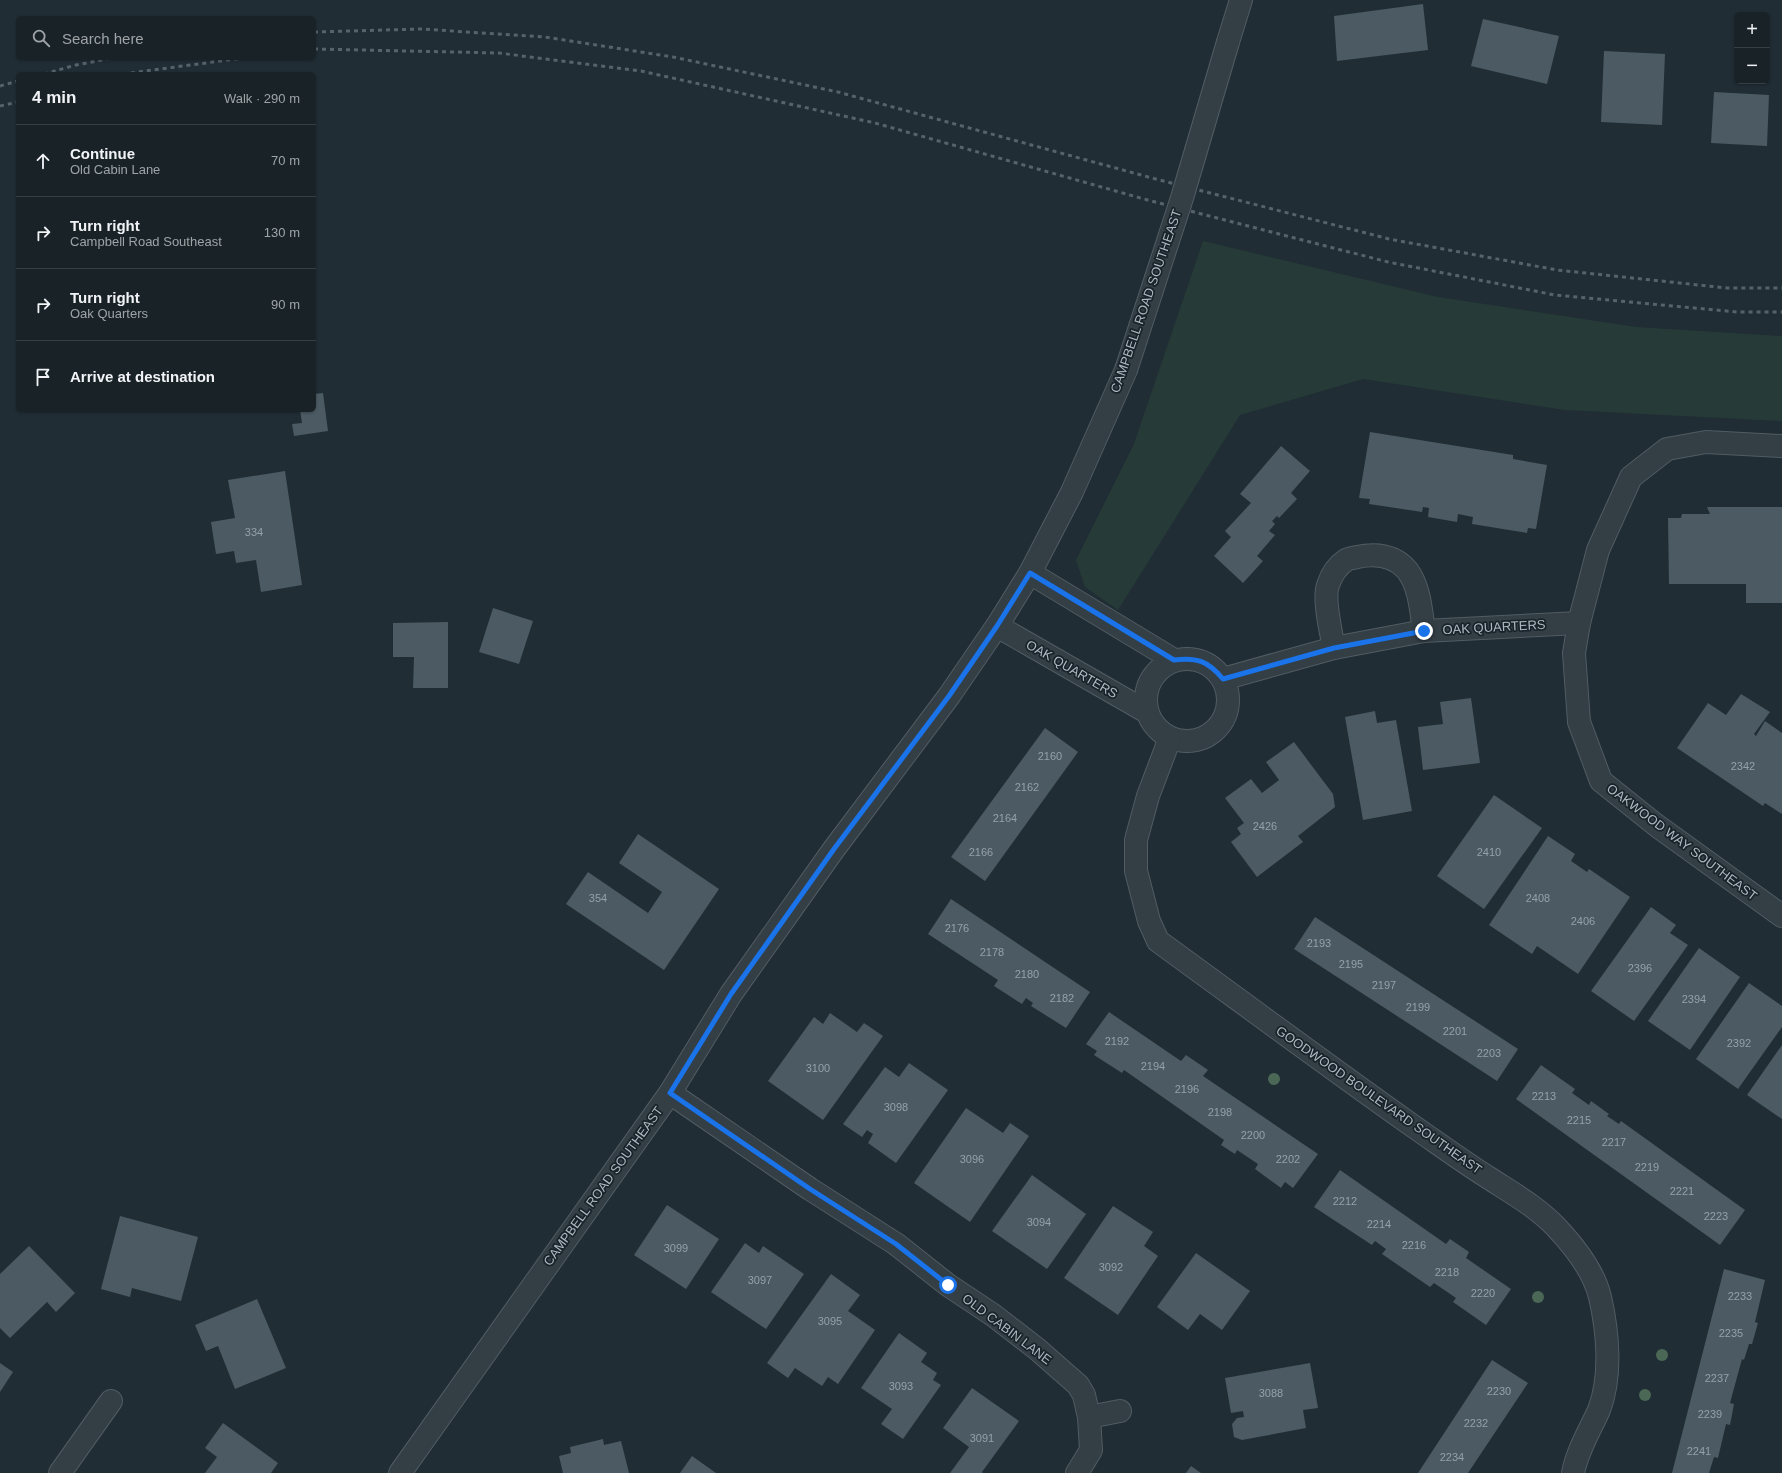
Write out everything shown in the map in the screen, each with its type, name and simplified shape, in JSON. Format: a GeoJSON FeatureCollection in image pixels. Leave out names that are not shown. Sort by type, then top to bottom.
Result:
{"type":"FeatureCollection","features":[{"type":"Feature","properties":{"kind":"street","name":"CAMPBELL ROAD SOUTHEAST"},"geometry":{"type":"LineString","coordinates":[[400,1473],[670,1093],[731,994],[834,849],[949,696],[997,626],[1030,573],[1072,492],[1126,370],[1182,198],[1241,0]]}},
{"type":"Feature","properties":{"kind":"street","name":"OAKWOOD WAY SOUTHEAST"},"geometry":{"type":"LineString","coordinates":[[1782,446],[1706,442],[1667,449],[1631,477],[1598,550],[1579,623],[1574,653],[1579,722],[1601,781],[1656,826],[1782,916]]}},
{"type":"Feature","properties":{"kind":"street"},"geometry":{"type":"LineString","coordinates":[[1334,648],[1328,609],[1328,586],[1334,572],[1346,560],[1363,556],[1379,555],[1395,559],[1407,571],[1416,590],[1424,631]]}},
{"type":"Feature","properties":{"kind":"street"},"geometry":{"type":"LineString","coordinates":[[1030,573],[1174,660],[1188,658],[1202,661],[1214,669],[1223,679]]}},
{"type":"Feature","properties":{"kind":"street","name":"OAK QUARTERS"},"geometry":{"type":"LineString","coordinates":[[1174,660],[1163,666],[1154,674],[1148,685],[1145,697],[1150,721],[1159,731],[1170,738],[1184,742],[1199,740],[1212,733],[1222,722],[1228,708],[1228,693],[1223,679],[1334,648],[1424,631],[1579,623]]}},
{"type":"Feature","properties":{"kind":"street","name":"OAK QUARTERS"},"geometry":{"type":"LineString","coordinates":[[997,626],[1147,712]]}},
{"type":"Feature","properties":{"kind":"street","name":"GOODWOOD BOULEVARD SOUTHEAST"},"geometry":{"type":"LineString","coordinates":[[1170,738],[1148,796],[1136,840],[1136,872],[1149,921],[1158,941],[1365,1092],[1479,1172],[1534,1208],[1560,1231],[1574,1248],[1589,1271],[1600,1296],[1606,1331],[1608,1371],[1600,1408],[1586,1438],[1573,1473]]}},
{"type":"Feature","properties":{"kind":"street","name":"OLD CABIN LANE"},"geometry":{"type":"LineString","coordinates":[[670,1093],[810,1189],[896,1244],[948,1285],[993,1315],[1037,1349],[1078,1385],[1084,1394],[1089,1416],[1091,1450],[1077,1473]]}},
{"type":"Feature","properties":{"kind":"street"},"geometry":{"type":"LineString","coordinates":[[60,1473],[111,1401]]}},
{"type":"Feature","properties":{"kind":"street"},"geometry":{"type":"LineString","coordinates":[[1089,1416],[1120,1411]]}},
{"type":"Feature","properties":{"kind":"green space"},"geometry":{"type":"Polygon","coordinates":[[[1203,241],[1438,297],[1636,327],[1782,336],[1782,421],[1565,410],[1363,379],[1240,415],[1118,610],[1085,587],[1076,560],[1134,444],[1203,241]]]}},
{"type":"Feature","properties":{"kind":"building"},"geometry":{"type":"Polygon","coordinates":[[[1423,4],[1428,50],[1337,61],[1334,16],[1423,4]]]}},
{"type":"Feature","properties":{"kind":"building"},"geometry":{"type":"Polygon","coordinates":[[[1483,19],[1559,36],[1547,84],[1471,66],[1483,19]]]}},
{"type":"Feature","properties":{"kind":"building"},"geometry":{"type":"Polygon","coordinates":[[[1604,51],[1665,54],[1662,125],[1601,122],[1604,51]]]}},
{"type":"Feature","properties":{"kind":"building"},"geometry":{"type":"Polygon","coordinates":[[[1714,92],[1769,95],[1767,146],[1711,143],[1714,92]]]}},
{"type":"Feature","properties":{"kind":"building"},"geometry":{"type":"Polygon","coordinates":[[[323,393],[328,431],[294,436],[292,424],[302,423],[300,412],[316,412],[316,394],[323,393]]]}},
{"type":"Feature","properties":{"kind":"building"},"geometry":{"type":"Polygon","coordinates":[[[1370,432],[1513,455],[1513,459],[1547,465],[1536,529],[1528,528],[1527,533],[1472,524],[1473,517],[1458,514],[1457,522],[1428,517],[1429,508],[1423,507],[1422,512],[1369,504],[1370,499],[1359,498],[1370,432]]]}},
{"type":"Feature","properties":{"kind":"building"},"geometry":{"type":"Polygon","coordinates":[[[1281,446],[1310,471],[1291,493],[1297,499],[1279,518],[1277,516],[1272,521],[1275,524],[1269,531],[1275,535],[1257,556],[1263,561],[1243,583],[1214,556],[1231,537],[1225,531],[1251,503],[1240,494],[1281,446]]]}},
{"type":"Feature","properties":{"kind":"building"},"geometry":{"type":"Polygon","coordinates":[[[285,471],[302,585],[261,592],[256,560],[236,563],[234,551],[216,554],[211,522],[235,518],[228,480],[285,471]]]}},
{"type":"Feature","properties":{"kind":"building"},"geometry":{"type":"Polygon","coordinates":[[[1707,507],[1782,507],[1782,603],[1746,603],[1746,584],[1669,584],[1668,518],[1681,518],[1682,514],[1710,514],[1707,507]]]}},
{"type":"Feature","properties":{"kind":"building"},"geometry":{"type":"Polygon","coordinates":[[[493,608],[533,621],[519,664],[479,652],[493,608]]]}},
{"type":"Feature","properties":{"kind":"building"},"geometry":{"type":"Polygon","coordinates":[[[448,622],[448,688],[413,688],[414,657],[393,657],[393,623],[448,622]]]}},
{"type":"Feature","properties":{"kind":"building"},"geometry":{"type":"Polygon","coordinates":[[[1741,694],[1770,712],[1754,734],[1756,736],[1765,721],[1782,733],[1782,814],[1765,803],[1763,806],[1677,748],[1708,703],[1726,715],[1741,694]]]}},
{"type":"Feature","properties":{"kind":"building"},"geometry":{"type":"Polygon","coordinates":[[[1471,698],[1480,763],[1423,770],[1418,727],[1443,724],[1440,702],[1471,698]]]}},
{"type":"Feature","properties":{"kind":"building"},"geometry":{"type":"Polygon","coordinates":[[[1375,711],[1377,723],[1396,720],[1412,811],[1363,820],[1345,717],[1375,711]]]}},
{"type":"Feature","properties":{"kind":"building"},"geometry":{"type":"Polygon","coordinates":[[[1045,728],[1078,752],[985,881],[951,857],[1045,728]]]}},
{"type":"Feature","properties":{"kind":"building"},"geometry":{"type":"Polygon","coordinates":[[[1294,742],[1333,794],[1335,807],[1298,836],[1303,842],[1257,877],[1231,842],[1241,834],[1237,828],[1244,823],[1225,798],[1251,779],[1262,793],[1279,780],[1266,762],[1294,742]]]}},
{"type":"Feature","properties":{"kind":"building"},"geometry":{"type":"Polygon","coordinates":[[[1494,795],[1542,828],[1484,909],[1437,876],[1494,795]]]}},
{"type":"Feature","properties":{"kind":"building"},"geometry":{"type":"Polygon","coordinates":[[[638,834],[719,889],[664,970],[566,904],[588,872],[648,913],[662,892],[619,863],[638,834]]]}},
{"type":"Feature","properties":{"kind":"building"},"geometry":{"type":"Polygon","coordinates":[[[1548,836],[1575,854],[1571,861],[1587,872],[1589,869],[1630,897],[1578,974],[1537,946],[1532,954],[1489,925],[1548,836]]]}},
{"type":"Feature","properties":{"kind":"building"},"geometry":{"type":"Polygon","coordinates":[[[951,899],[1090,992],[1066,1028],[1031,1006],[1033,1003],[1026,998],[1022,1004],[994,986],[998,980],[928,934],[951,899]]]}},
{"type":"Feature","properties":{"kind":"building"},"geometry":{"type":"Polygon","coordinates":[[[1651,907],[1676,925],[1670,933],[1688,945],[1634,1021],[1591,991],[1651,907]]]}},
{"type":"Feature","properties":{"kind":"building"},"geometry":{"type":"Polygon","coordinates":[[[1315,917],[1518,1049],[1497,1081],[1294,949],[1315,917]]]}},
{"type":"Feature","properties":{"kind":"building"},"geometry":{"type":"Polygon","coordinates":[[[1699,948],[1740,977],[1690,1050],[1648,1021],[1699,948]]]}},
{"type":"Feature","properties":{"kind":"building"},"geometry":{"type":"Polygon","coordinates":[[[1749,983],[1782,1006],[1782,1027],[1738,1089],[1696,1059],[1749,983]]]}},
{"type":"Feature","properties":{"kind":"building"},"geometry":{"type":"Polygon","coordinates":[[[1109,1012],[1181,1061],[1186,1055],[1208,1070],[1203,1076],[1318,1154],[1293,1188],[1285,1182],[1281,1188],[1255,1169],[1258,1164],[1237,1150],[1235,1154],[1221,1145],[1224,1140],[1124,1070],[1122,1073],[1094,1055],[1097,1051],[1086,1044],[1109,1012]]]}},
{"type":"Feature","properties":{"kind":"building"},"geometry":{"type":"Polygon","coordinates":[[[830,1013],[857,1032],[864,1023],[883,1036],[823,1120],[768,1081],[814,1017],[823,1024],[830,1013]]]}},
{"type":"Feature","properties":{"kind":"building"},"geometry":{"type":"Polygon","coordinates":[[[1782,1045],[1782,1119],[1747,1095],[1782,1045]]]}},
{"type":"Feature","properties":{"kind":"building"},"geometry":{"type":"Polygon","coordinates":[[[909,1063],[948,1090],[896,1163],[868,1143],[873,1134],[867,1130],[862,1137],[843,1124],[885,1067],[899,1077],[909,1063]]]}},
{"type":"Feature","properties":{"kind":"building"},"geometry":{"type":"Polygon","coordinates":[[[1541,1065],[1575,1089],[1572,1093],[1589,1105],[1591,1101],[1609,1114],[1607,1116],[1619,1124],[1621,1121],[1745,1210],[1720,1245],[1516,1099],[1541,1065]]]}},
{"type":"Feature","properties":{"kind":"building"},"geometry":{"type":"Polygon","coordinates":[[[966,1108],[1003,1133],[1010,1123],[1029,1136],[970,1222],[914,1183],[966,1108]]]}},
{"type":"Feature","properties":{"kind":"building"},"geometry":{"type":"Polygon","coordinates":[[[1340,1170],[1446,1244],[1450,1239],[1469,1252],[1466,1258],[1511,1289],[1486,1325],[1453,1302],[1456,1298],[1434,1283],[1430,1287],[1382,1254],[1386,1249],[1375,1241],[1372,1245],[1314,1207],[1340,1170]]]}},
{"type":"Feature","properties":{"kind":"building"},"geometry":{"type":"Polygon","coordinates":[[[1032,1175],[1086,1214],[1047,1269],[992,1231],[1032,1175]]]}},
{"type":"Feature","properties":{"kind":"building"},"geometry":{"type":"Polygon","coordinates":[[[667,1205],[719,1239],[686,1289],[634,1255],[667,1205]]]}},
{"type":"Feature","properties":{"kind":"building"},"geometry":{"type":"Polygon","coordinates":[[[1113,1206],[1153,1232],[1144,1246],[1158,1256],[1118,1315],[1064,1278],[1113,1206]]]}},
{"type":"Feature","properties":{"kind":"building"},"geometry":{"type":"Polygon","coordinates":[[[120,1216],[198,1237],[181,1301],[132,1288],[130,1297],[101,1289],[120,1216]]]}},
{"type":"Feature","properties":{"kind":"building"},"geometry":{"type":"Polygon","coordinates":[[[745,1243],[759,1253],[763,1246],[804,1274],[766,1329],[711,1292],[745,1243]]]}},
{"type":"Feature","properties":{"kind":"building"},"geometry":{"type":"Polygon","coordinates":[[[29,1246],[75,1293],[56,1312],[47,1302],[10,1338],[0,1328],[0,1274],[29,1246]]]}},
{"type":"Feature","properties":{"kind":"building"},"geometry":{"type":"Polygon","coordinates":[[[1196,1253],[1250,1291],[1222,1330],[1200,1314],[1188,1330],[1157,1307],[1196,1253]]]}},
{"type":"Feature","properties":{"kind":"building"},"geometry":{"type":"Polygon","coordinates":[[[1724,1269],[1765,1280],[1755,1322],[1758,1323],[1752,1344],[1749,1344],[1744,1360],[1742,1359],[1730,1403],[1734,1404],[1730,1425],[1726,1424],[1718,1458],[1714,1457],[1709,1473],[1672,1473],[1724,1269]]]}},
{"type":"Feature","properties":{"kind":"building"},"geometry":{"type":"Polygon","coordinates":[[[831,1274],[860,1295],[848,1311],[875,1330],[838,1384],[828,1377],[822,1386],[795,1368],[788,1378],[767,1363],[831,1274]]]}},
{"type":"Feature","properties":{"kind":"building"},"geometry":{"type":"Polygon","coordinates":[[[257,1299],[286,1368],[235,1389],[218,1346],[206,1351],[195,1325],[257,1299]]]}},
{"type":"Feature","properties":{"kind":"building"},"geometry":{"type":"Polygon","coordinates":[[[899,1333],[927,1353],[921,1362],[937,1373],[933,1380],[941,1385],[903,1439],[881,1424],[892,1409],[861,1388],[899,1333]]]}},
{"type":"Feature","properties":{"kind":"building"},"geometry":{"type":"Polygon","coordinates":[[[1492,1360],[1528,1383],[1468,1473],[1418,1473],[1492,1360]]]}},
{"type":"Feature","properties":{"kind":"building"},"geometry":{"type":"Polygon","coordinates":[[[0,1363],[13,1372],[0,1392],[0,1363]]]}},
{"type":"Feature","properties":{"kind":"building"},"geometry":{"type":"Polygon","coordinates":[[[1310,1363],[1318,1408],[1303,1410],[1306,1428],[1242,1440],[1234,1437],[1232,1424],[1237,1418],[1244,1417],[1243,1411],[1231,1413],[1225,1378],[1310,1363]]]}},
{"type":"Feature","properties":{"kind":"building"},"geometry":{"type":"Polygon","coordinates":[[[972,1388],[1019,1421],[982,1472],[983,1473],[950,1473],[969,1447],[943,1428],[972,1388]]]}},
{"type":"Feature","properties":{"kind":"building"},"geometry":{"type":"Polygon","coordinates":[[[223,1423],[278,1463],[271,1473],[205,1473],[217,1457],[205,1448],[223,1423]]]}},
{"type":"Feature","properties":{"kind":"building"},"geometry":{"type":"Polygon","coordinates":[[[603,1439],[604,1445],[621,1441],[629,1473],[563,1473],[559,1456],[571,1453],[570,1447],[603,1439]]]}},
{"type":"Feature","properties":{"kind":"building"},"geometry":{"type":"Polygon","coordinates":[[[692,1456],[716,1473],[680,1473],[692,1456]]]}},
{"type":"Feature","properties":{"kind":"building"},"geometry":{"type":"Polygon","coordinates":[[[1191,1466],[1201,1473],[1186,1473],[1191,1466]]]}},
{"type":"Feature","properties":{"kind":"railway"},"geometry":{"type":"LineString","coordinates":[[316,32],[421,29],[545,37],[673,57],[838,92],[1152,178],[1389,239],[1557,270],[1727,288],[1782,288]]}},
{"type":"Feature","properties":{"kind":"railway"},"geometry":{"type":"LineString","coordinates":[[316,49],[499,53],[641,71],[875,123],[1151,201],[1388,262],[1555,295],[1737,312],[1782,312]]}},
{"type":"Feature","properties":{"kind":"railway"},"geometry":{"type":"LineString","coordinates":[[51,72],[102,60]]}},
{"type":"Feature","properties":{"kind":"railway"},"geometry":{"type":"LineString","coordinates":[[138,72],[228,60]]}},
{"type":"Feature","properties":{"kind":"railway"},"geometry":{"type":"LineString","coordinates":[[0,86],[16,82]]}},
{"type":"Feature","properties":{"kind":"railway"},"geometry":{"type":"LineString","coordinates":[[0,106],[16,102]]}},
{"type":"Feature","properties":{"kind":"route"},"geometry":{"type":"LineString","coordinates":[[948,1285],[896,1244],[810,1189],[670,1093],[731,994],[834,849],[949,696],[997,626],[1030,573],[1174,660],[1188,658],[1202,661],[1214,669],[1223,679],[1334,648],[1424,631]]}}]}
